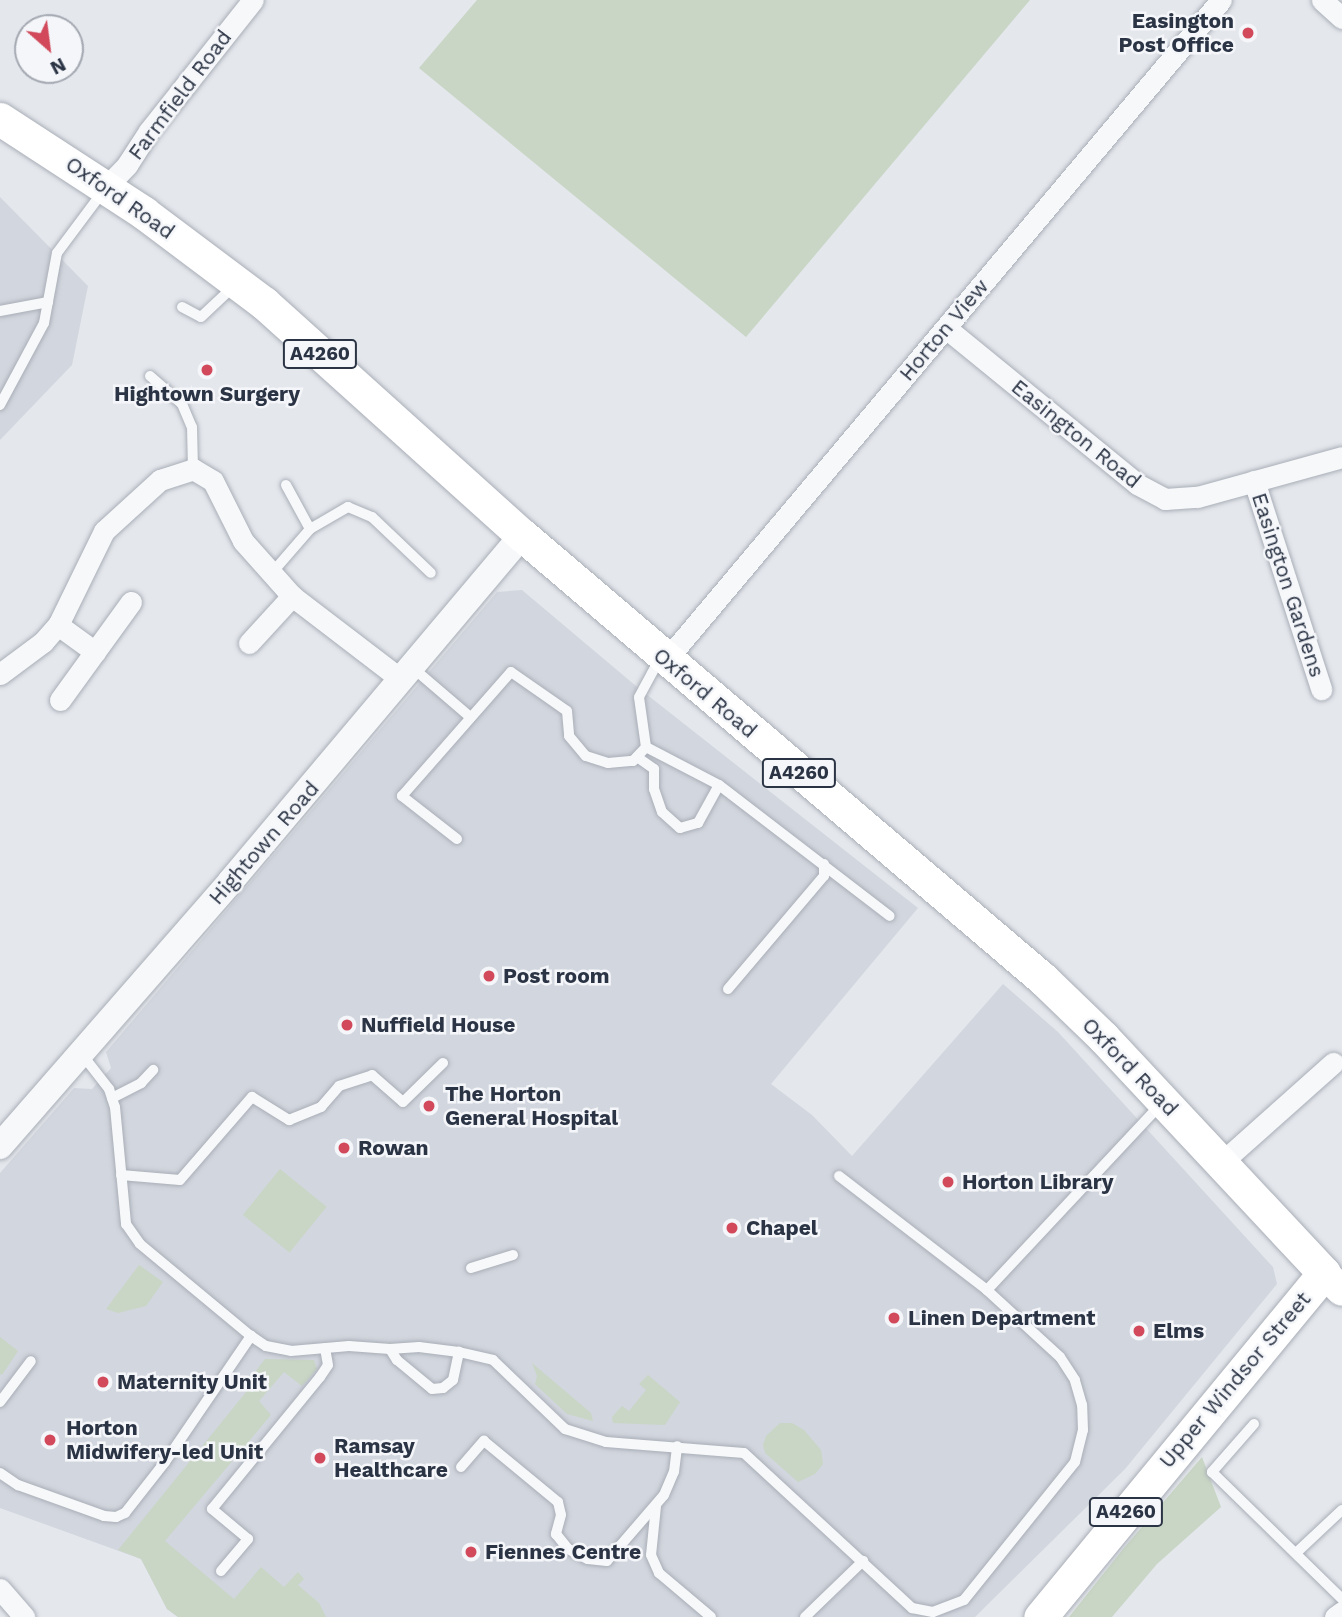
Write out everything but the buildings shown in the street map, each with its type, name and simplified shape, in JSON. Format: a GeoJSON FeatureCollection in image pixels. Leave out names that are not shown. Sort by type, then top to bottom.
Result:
{"type":"FeatureCollection","features":[{"type":"Feature","properties":{"kind":"main road","name":"Oxford Road"},"geometry":{"type":"LineString","coordinates":[[0,119],[144,213],[264,303],[522,536],[1043,979],[1333,1282]]}},
{"type":"Feature","properties":{"kind":"main road","name":"Upper Windsor Street"},"geometry":{"type":"LineString","coordinates":[[1040,1617],[1333,1282]]}},
{"type":"Feature","properties":{"kind":"street","name":"Farmfield Road"},"geometry":{"type":"LineString","coordinates":[[105,188],[127,165],[149,131],[253,0]]}},
{"type":"Feature","properties":{"kind":"street","name":"Horton View"},"geometry":{"type":"LineString","coordinates":[[664,658],[1221,0]]}},
{"type":"Feature","properties":{"kind":"street"},"geometry":{"type":"LineString","coordinates":[[1322,0],[1342,19]]}},
{"type":"Feature","properties":{"kind":"street","name":"Easington Road"},"geometry":{"type":"LineString","coordinates":[[946,328],[1153,494],[1177,500],[1342,457]]}},
{"type":"Feature","properties":{"kind":"street"},"geometry":{"type":"LineString","coordinates":[[0,674],[43,642],[58,625],[104,531],[160,480],[192,469],[213,481],[243,541],[292,596],[407,674]]}},
{"type":"Feature","properties":{"kind":"street","name":"Easington Gardens"},"geometry":{"type":"LineString","coordinates":[[1254,481],[1321,690]]}},
{"type":"Feature","properties":{"kind":"street","name":"Hightown Road"},"geometry":{"type":"LineString","coordinates":[[0,1146],[407,674],[522,536]]}},
{"type":"Feature","properties":{"kind":"street"},"geometry":{"type":"LineString","coordinates":[[249,643],[292,596]]}},
{"type":"Feature","properties":{"kind":"street"},"geometry":{"type":"LineString","coordinates":[[60,700],[131,602]]}},
{"type":"Feature","properties":{"kind":"street"},"geometry":{"type":"LineString","coordinates":[[58,625],[95,652]]}},
{"type":"Feature","properties":{"kind":"street"},"geometry":{"type":"LineString","coordinates":[[1222,1163],[1337,1058]]}},
{"type":"Feature","properties":{"kind":"street"},"geometry":{"type":"LineString","coordinates":[[0,1589],[24,1617]]}},
{"type":"Feature","properties":{"kind":"street"},"geometry":{"type":"LineString","coordinates":[[1335,1617],[1342,1612]]}},
{"type":"Feature","properties":{"kind":"lane"},"geometry":{"type":"LineString","coordinates":[[0,405],[33,349],[44,323],[57,253],[105,188]]}},
{"type":"Feature","properties":{"kind":"lane"},"geometry":{"type":"LineString","coordinates":[[182,307],[201,317],[236,282]]}},
{"type":"Feature","properties":{"kind":"lane"},"geometry":{"type":"LineString","coordinates":[[0,311],[48,302]]}},
{"type":"Feature","properties":{"kind":"lane"},"geometry":{"type":"LineString","coordinates":[[150,376],[182,404],[192,427],[192,469]]}},
{"type":"Feature","properties":{"kind":"lane"},"geometry":{"type":"LineString","coordinates":[[286,485],[310,529]]}},
{"type":"Feature","properties":{"kind":"lane"},"geometry":{"type":"LineString","coordinates":[[271,574],[310,529],[348,507],[372,517],[431,573]]}},
{"type":"Feature","properties":{"kind":"lane"},"geometry":{"type":"LineString","coordinates":[[457,839],[402,796],[511,671],[567,711],[569,736],[586,756],[608,762],[633,761],[646,747],[639,697],[664,658]]}},
{"type":"Feature","properties":{"kind":"lane"},"geometry":{"type":"LineString","coordinates":[[407,674],[469,716]]}},
{"type":"Feature","properties":{"kind":"lane"},"geometry":{"type":"LineString","coordinates":[[646,747],[719,785],[890,916]]}},
{"type":"Feature","properties":{"kind":"lane"},"geometry":{"type":"LineString","coordinates":[[637,757],[654,769],[654,789],[662,812],[680,828],[698,823],[719,785]]}},
{"type":"Feature","properties":{"kind":"lane"},"geometry":{"type":"LineString","coordinates":[[728,989],[824,876],[824,864]]}},
{"type":"Feature","properties":{"kind":"lane"},"geometry":{"type":"LineString","coordinates":[[81,1053],[97,1070],[112,1098],[119,1139],[126,1224],[139,1244],[266,1346],[291,1351],[419,1347],[459,1352],[493,1360],[565,1429],[606,1442],[744,1453],[912,1608],[933,1612],[964,1600],[1075,1462],[1083,1430],[1082,1405],[1075,1380],[1060,1357],[987,1290],[839,1176]]}},
{"type":"Feature","properties":{"kind":"lane"},"geometry":{"type":"LineString","coordinates":[[121,1175],[180,1180],[253,1097],[289,1120],[321,1107],[339,1086],[372,1075],[403,1102],[443,1063]]}},
{"type":"Feature","properties":{"kind":"lane"},"geometry":{"type":"LineString","coordinates":[[112,1098],[141,1083],[153,1070]]}},
{"type":"Feature","properties":{"kind":"lane"},"geometry":{"type":"LineString","coordinates":[[987,1290],[1163,1102]]}},
{"type":"Feature","properties":{"kind":"lane"},"geometry":{"type":"LineString","coordinates":[[471,1268],[513,1255]]}},
{"type":"Feature","properties":{"kind":"lane"},"geometry":{"type":"LineString","coordinates":[[0,1473],[18,1485],[104,1516],[116,1517],[125,1513],[165,1462],[251,1336]]}},
{"type":"Feature","properties":{"kind":"lane"},"geometry":{"type":"LineString","coordinates":[[221,1571],[248,1538],[212,1509],[320,1377],[328,1364],[326,1348]]}},
{"type":"Feature","properties":{"kind":"lane"},"geometry":{"type":"LineString","coordinates":[[390,1349],[397,1360],[432,1389],[443,1388],[453,1380],[459,1352]]}},
{"type":"Feature","properties":{"kind":"lane"},"geometry":{"type":"LineString","coordinates":[[0,1402],[31,1361]]}},
{"type":"Feature","properties":{"kind":"lane"},"geometry":{"type":"LineString","coordinates":[[1254,1424],[1212,1472],[1342,1601],[1323,1617]]}},
{"type":"Feature","properties":{"kind":"lane"},"geometry":{"type":"LineString","coordinates":[[461,1467],[484,1441],[558,1502],[561,1515],[556,1534],[568,1549],[588,1559],[607,1561],[656,1505],[674,1472],[677,1446]]}},
{"type":"Feature","properties":{"kind":"lane"},"geometry":{"type":"LineString","coordinates":[[656,1505],[651,1555],[659,1573],[711,1617]]}},
{"type":"Feature","properties":{"kind":"lane"},"geometry":{"type":"LineString","coordinates":[[1296,1553],[1342,1510]]}},
{"type":"Feature","properties":{"kind":"lane"},"geometry":{"type":"LineString","coordinates":[[805,1617],[863,1561]]}},
{"type":"Feature","properties":{"kind":"shaded area"},"geometry":{"type":"Polygon","coordinates":[[[0,197],[88,286],[72,365],[0,440],[0,197]]]}},
{"type":"Feature","properties":{"kind":"shaded area","name":"The Horton General Hospital"},"geometry":{"type":"Polygon","coordinates":[[[522,590],[636,686],[918,908],[771,1084],[812,1115],[852,1156],[1003,984],[1058,1032],[1273,1267],[1277,1284],[1125,1469],[975,1617],[178,1617],[167,1609],[141,1559],[0,1508],[0,1173],[74,1088],[92,1089],[111,1068],[106,1052],[497,592],[522,590]]]}},
{"type":"Feature","properties":{"kind":"green space"},"geometry":{"type":"Polygon","coordinates":[[[477,0],[1030,0],[746,337],[419,68],[477,0]]]}},
{"type":"Feature","properties":{"kind":"green space"},"geometry":{"type":"Polygon","coordinates":[[[280,1169],[327,1207],[289,1253],[243,1215],[280,1169]]]}},
{"type":"Feature","properties":{"kind":"green space"},"geometry":{"type":"Polygon","coordinates":[[[139,1265],[163,1282],[146,1306],[118,1313],[106,1309],[139,1265]]]}},
{"type":"Feature","properties":{"kind":"green space"},"geometry":{"type":"Polygon","coordinates":[[[0,1337],[18,1351],[2,1375],[0,1374],[0,1337]]]}},
{"type":"Feature","properties":{"kind":"green space"},"geometry":{"type":"Polygon","coordinates":[[[265,1359],[314,1360],[317,1369],[302,1386],[284,1372],[259,1401],[271,1415],[165,1541],[234,1599],[261,1567],[284,1587],[298,1572],[304,1579],[298,1585],[319,1603],[326,1617],[178,1617],[167,1609],[141,1559],[118,1550],[259,1376],[255,1372],[265,1359]]]}},
{"type":"Feature","properties":{"kind":"green space"},"geometry":{"type":"Polygon","coordinates":[[[532,1363],[591,1413],[593,1421],[567,1414],[535,1384],[537,1376],[532,1363]]]}},
{"type":"Feature","properties":{"kind":"green space"},"geometry":{"type":"Polygon","coordinates":[[[648,1375],[680,1402],[665,1425],[613,1423],[612,1417],[622,1406],[629,1411],[646,1390],[639,1384],[648,1375]]]}},
{"type":"Feature","properties":{"kind":"green space"},"geometry":{"type":"Polygon","coordinates":[[[780,1423],[792,1423],[804,1430],[821,1450],[823,1464],[815,1474],[798,1482],[765,1453],[763,1445],[766,1436],[780,1423]]]}},
{"type":"Feature","properties":{"kind":"green space"},"geometry":{"type":"Polygon","coordinates":[[[1202,1457],[1221,1507],[1157,1564],[1112,1617],[1069,1617],[1123,1549],[1202,1457]]]}},
{"type":"Feature","properties":{"kind":"place","name":"Easington Post Office"},"geometry":{"type":"Point","coordinates":[1248,33]}},
{"type":"Feature","properties":{"kind":"place","name":"Hightown Surgery"},"geometry":{"type":"Point","coordinates":[207,370]}},
{"type":"Feature","properties":{"kind":"place","name":"Post room"},"geometry":{"type":"Point","coordinates":[489,976]}},
{"type":"Feature","properties":{"kind":"place","name":"Nuffield House"},"geometry":{"type":"Point","coordinates":[347,1025]}},
{"type":"Feature","properties":{"kind":"place","name":"The Horton General Hospital"},"geometry":{"type":"Point","coordinates":[429,1106]}},
{"type":"Feature","properties":{"kind":"place","name":"Rowan"},"geometry":{"type":"Point","coordinates":[344,1148]}},
{"type":"Feature","properties":{"kind":"place","name":"Horton Library"},"geometry":{"type":"Point","coordinates":[948,1182]}},
{"type":"Feature","properties":{"kind":"place","name":"Chapel"},"geometry":{"type":"Point","coordinates":[732,1228]}},
{"type":"Feature","properties":{"kind":"place","name":"Linen Department"},"geometry":{"type":"Point","coordinates":[894,1318]}},
{"type":"Feature","properties":{"kind":"place","name":"Elms"},"geometry":{"type":"Point","coordinates":[1139,1331]}},
{"type":"Feature","properties":{"kind":"place","name":"Maternity Unit"},"geometry":{"type":"Point","coordinates":[103,1382]}},
{"type":"Feature","properties":{"kind":"place","name":"Horton Midwifery-led Unit"},"geometry":{"type":"Point","coordinates":[50,1440]}},
{"type":"Feature","properties":{"kind":"place","name":"Ramsay Healthcare"},"geometry":{"type":"Point","coordinates":[320,1458]}},
{"type":"Feature","properties":{"kind":"place","name":"Fiennes Centre"},"geometry":{"type":"Point","coordinates":[471,1552]}}]}
